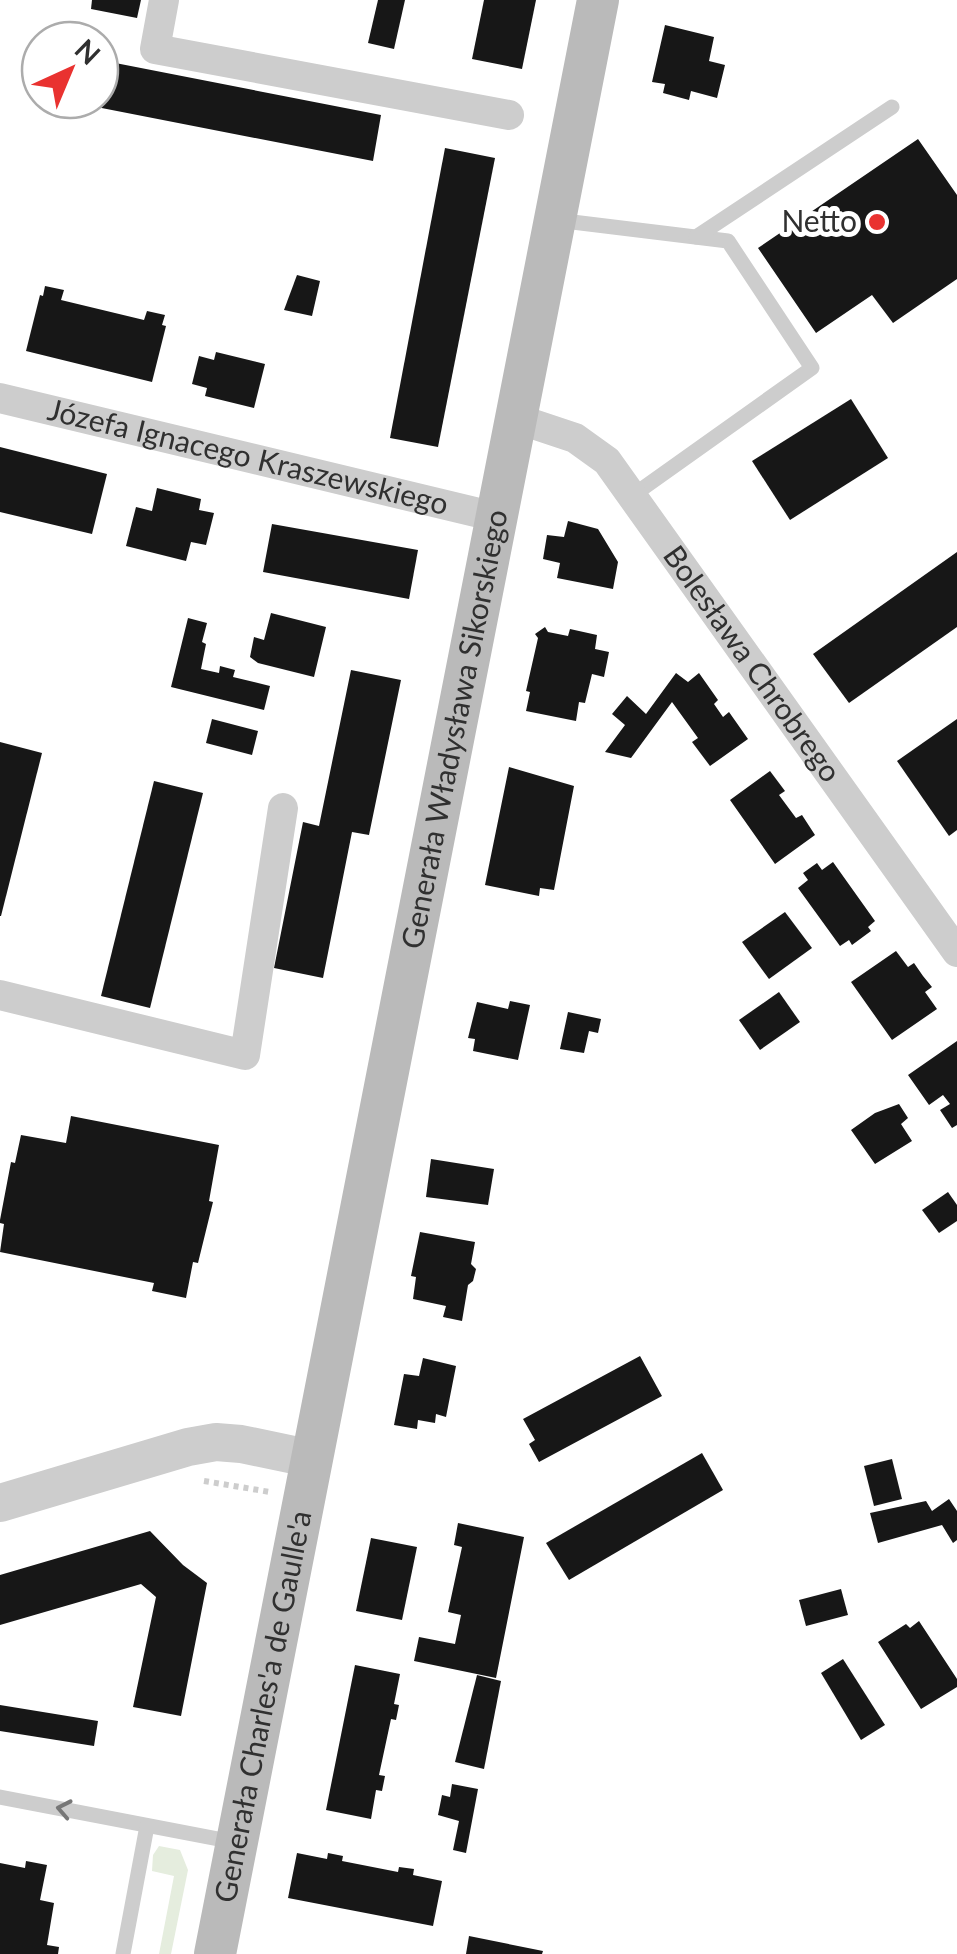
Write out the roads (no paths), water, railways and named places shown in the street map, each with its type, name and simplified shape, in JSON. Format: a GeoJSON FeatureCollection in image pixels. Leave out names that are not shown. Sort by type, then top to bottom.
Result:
{"type":"FeatureCollection","features":[{"type":"Feature","properties":{"kind":"main road","name":"Generała Władysława Sikorskiego"},"geometry":{"type":"LineString","coordinates":[[313,1458],[598,0]]}},
{"type":"Feature","properties":{"kind":"main road","name":"Generała Charles'a de Gaulle'a"},"geometry":{"type":"LineString","coordinates":[[215,1954],[313,1458]]}},
{"type":"Feature","properties":{"kind":"street"},"geometry":{"type":"LineString","coordinates":[[164,0],[155,49],[509,115]]}},
{"type":"Feature","properties":{"kind":"street","name":"Józefa Ignacego Kraszewskiego"},"geometry":{"type":"LineString","coordinates":[[0,398],[496,517]]}},
{"type":"Feature","properties":{"kind":"street","name":"Bolesława Chrobrego"},"geometry":{"type":"LineString","coordinates":[[514,418],[575,438],[607,461],[957,952]]}},
{"type":"Feature","properties":{"kind":"street"},"geometry":{"type":"LineString","coordinates":[[0,995],[245,1055],[284,808]]}},
{"type":"Feature","properties":{"kind":"street"},"geometry":{"type":"LineString","coordinates":[[0,1503],[216,1442],[313,1458]]}},
{"type":"Feature","properties":{"kind":"lane"},"geometry":{"type":"LineString","coordinates":[[696,237],[892,108]]}},
{"type":"Feature","properties":{"kind":"lane"},"geometry":{"type":"LineString","coordinates":[[556,220],[728,241],[812,368],[632,496]]}},
{"type":"Feature","properties":{"kind":"lane"},"geometry":{"type":"LineString","coordinates":[[0,1797],[238,1843]]}},
{"type":"Feature","properties":{"kind":"lane"},"geometry":{"type":"LineString","coordinates":[[123,1954],[147,1826]]}},
{"type":"Feature","properties":{"kind":"place","name":"Netto"},"geometry":{"type":"Point","coordinates":[877,222]}}]}
